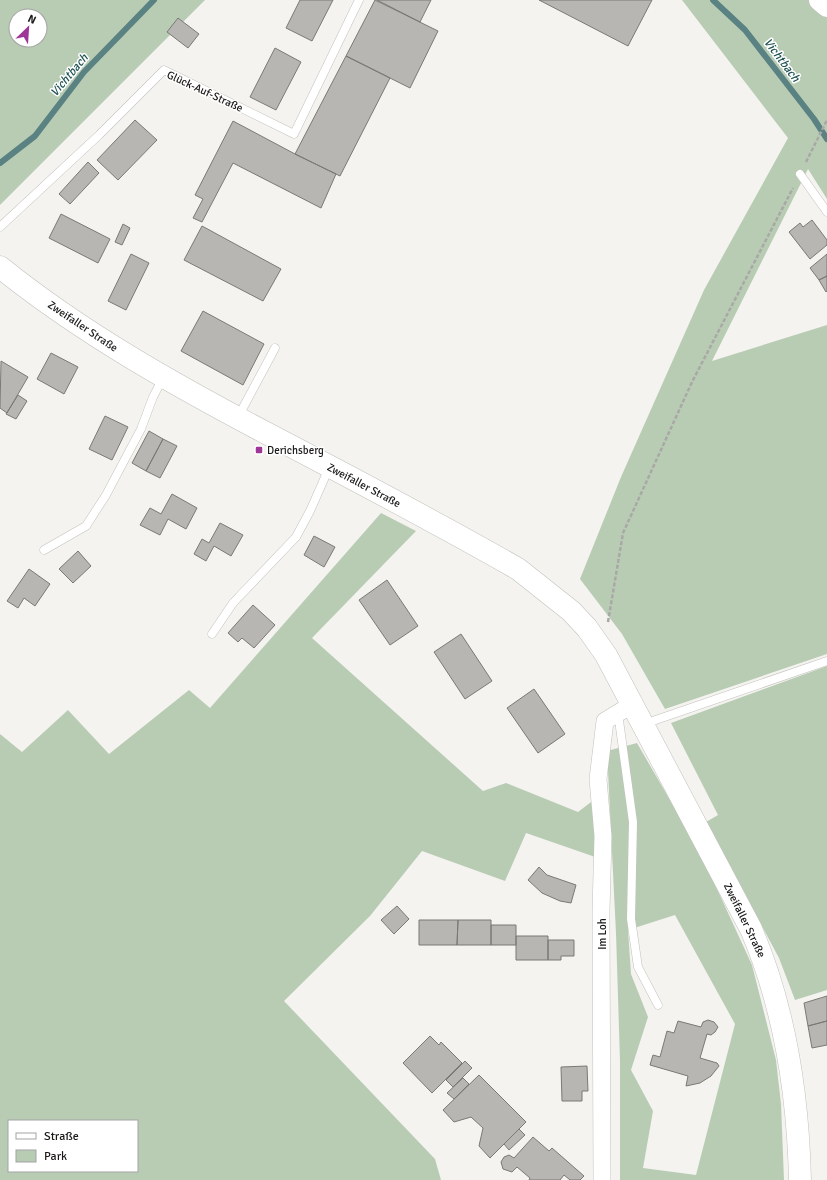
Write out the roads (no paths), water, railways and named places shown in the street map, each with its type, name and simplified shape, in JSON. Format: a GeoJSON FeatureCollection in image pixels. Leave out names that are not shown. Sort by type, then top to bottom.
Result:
{"type":"FeatureCollection","features":[{"type":"Feature","properties":{"kind":"main road"},"geometry":{"type":"LineString","coordinates":[[820,0],[827,6]]}},
{"type":"Feature","properties":{"kind":"main road","name":"Zweifaller Straße"},"geometry":{"type":"LineString","coordinates":[[0,267],[26,288],[73,321],[164,377],[518,569],[571,611],[587,628],[606,655],[626,708],[644,724],[751,929],[765,962],[789,1057],[800,1149],[800,1180]]}},
{"type":"Feature","properties":{"kind":"street","name":"Im Loh"},"geometry":{"type":"LineString","coordinates":[[602,1180],[601,911],[603,836],[598,779],[605,721],[626,708]]}},
{"type":"Feature","properties":{"kind":"lane","name":"Glück-Auf-Straße"},"geometry":{"type":"LineString","coordinates":[[0,227],[99,135],[164,70],[294,134],[359,0]]}},
{"type":"Feature","properties":{"kind":"lane"},"geometry":{"type":"LineString","coordinates":[[800,174],[827,212]]}},
{"type":"Feature","properties":{"kind":"lane"},"geometry":{"type":"LineString","coordinates":[[238,418],[274,348]]}},
{"type":"Feature","properties":{"kind":"lane"},"geometry":{"type":"LineString","coordinates":[[44,550],[86,526],[106,495],[137,435],[152,397],[164,377]]}},
{"type":"Feature","properties":{"kind":"lane"},"geometry":{"type":"LineString","coordinates":[[212,634],[233,603],[296,537],[310,512],[330,467]]}},
{"type":"Feature","properties":{"kind":"lane"},"geometry":{"type":"LineString","coordinates":[[644,724],[827,661]]}},
{"type":"Feature","properties":{"kind":"lane"},"geometry":{"type":"LineString","coordinates":[[626,708],[633,822],[631,919],[638,967],[658,1005]]}},
{"type":"Feature","properties":{"kind":"waterway","name":"Vichtbach"},"geometry":{"type":"LineString","coordinates":[[0,163],[35,136],[84,72],[154,0]]}},
{"type":"Feature","properties":{"kind":"waterway","name":"Vichtbach"},"geometry":{"type":"LineString","coordinates":[[713,0],[745,30],[814,119],[827,139]]}},
{"type":"Feature","properties":{"kind":"place","name":"Derichsberg"},"geometry":{"type":"Point","coordinates":[259,450]}}]}
